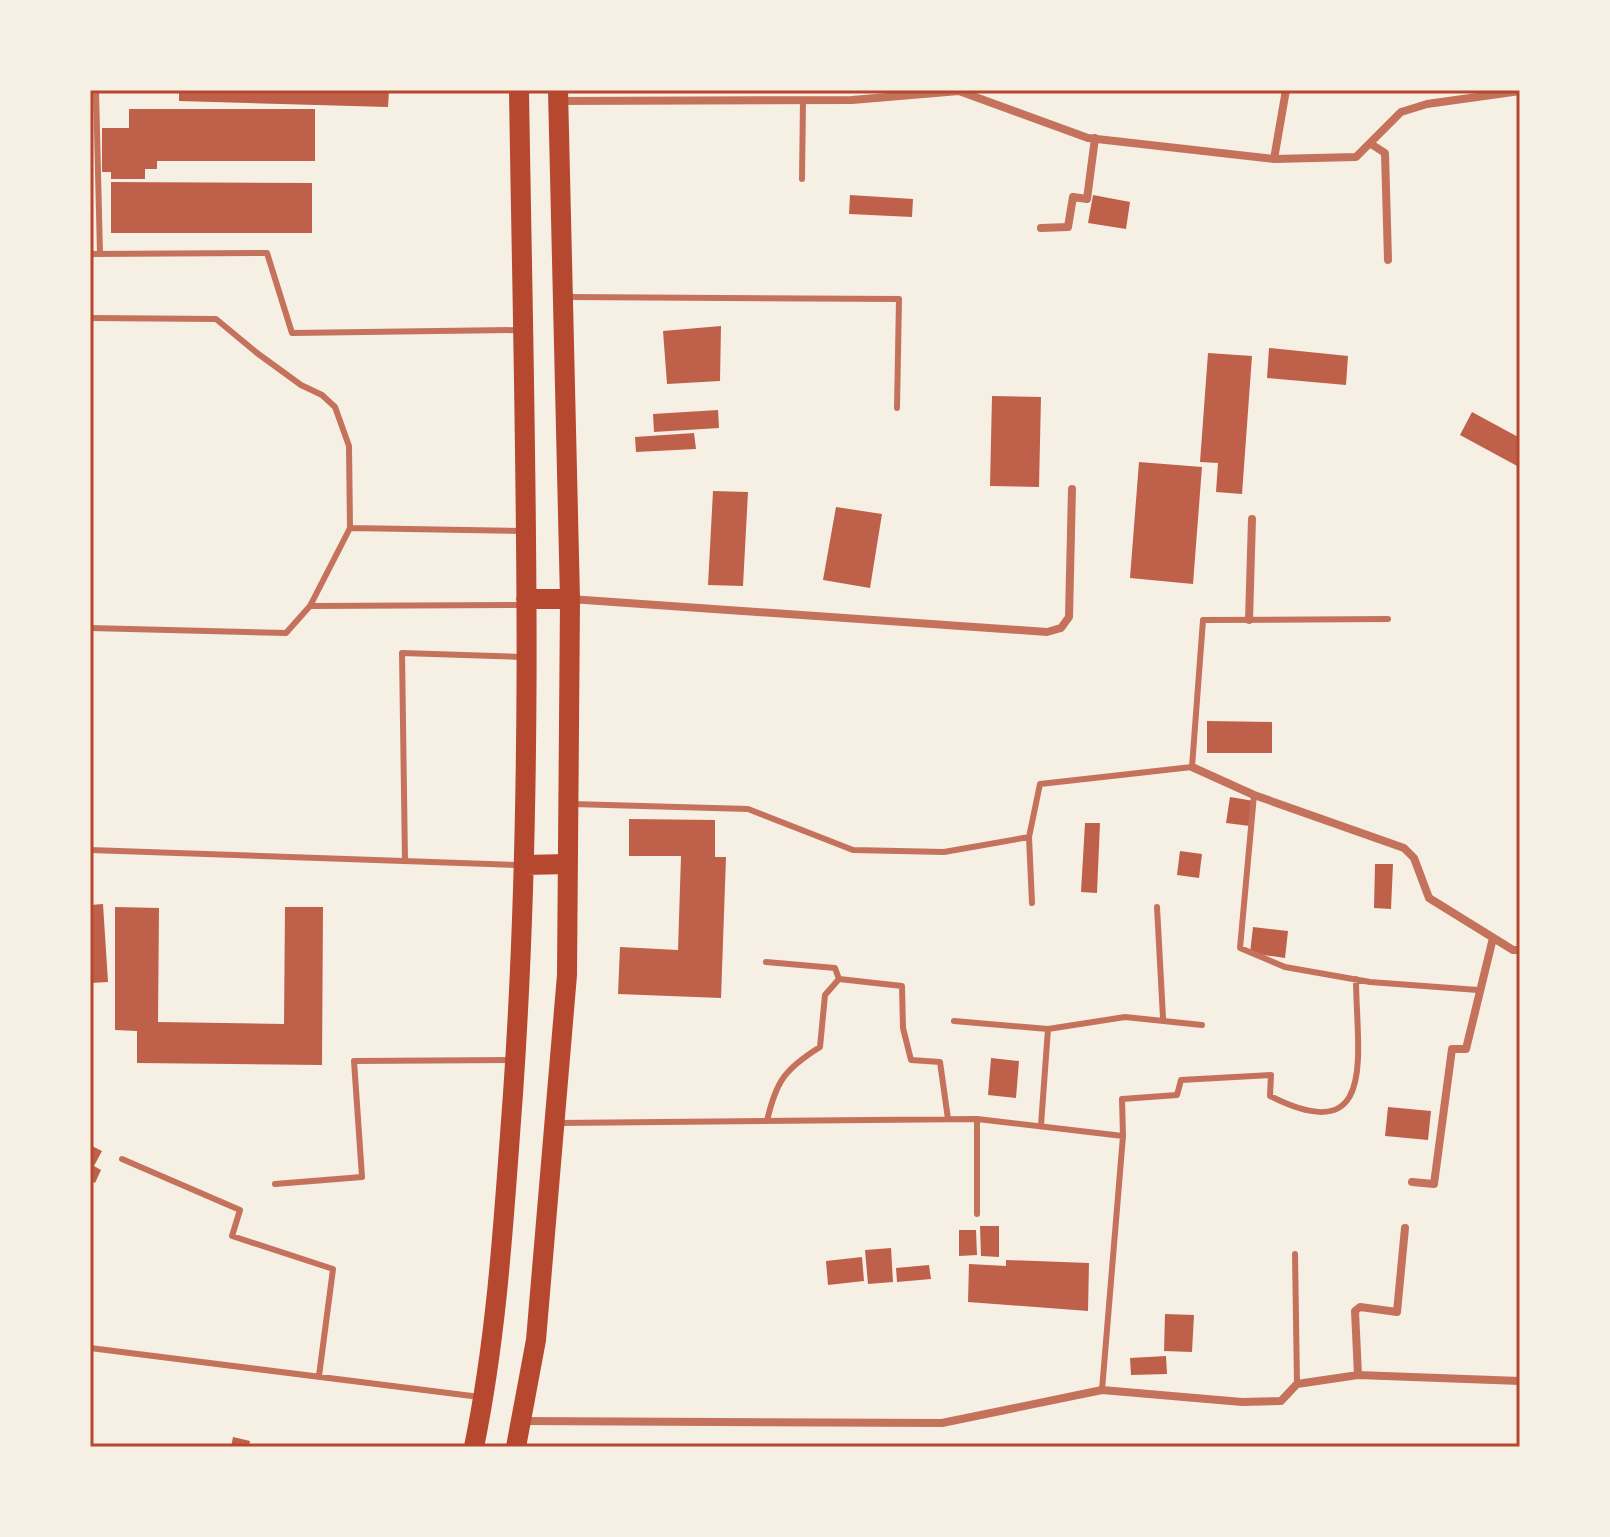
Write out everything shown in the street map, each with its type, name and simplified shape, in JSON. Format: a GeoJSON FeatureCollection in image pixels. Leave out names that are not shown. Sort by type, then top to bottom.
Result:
{"type":"FeatureCollection","features":[{"type":"Feature","properties":{"kind":"main road"},"geometry":{"type":"LineString","coordinates":[[474,1447],[495,1335],[522,974],[527,657],[519,90]]}},
{"type":"Feature","properties":{"kind":"main road"},"geometry":{"type":"LineString","coordinates":[[516,1447],[536,1340],[567,975],[570,599],[558,96]]}},
{"type":"Feature","properties":{"kind":"main road"},"geometry":{"type":"LineString","coordinates":[[526,602],[570,599]]}},
{"type":"Feature","properties":{"kind":"main road"},"geometry":{"type":"LineString","coordinates":[[524,865],[568,864]]}},
{"type":"Feature","properties":{"kind":"street"},"geometry":{"type":"LineString","coordinates":[[852,100],[855,90]]}},
{"type":"Feature","properties":{"kind":"street"},"geometry":{"type":"LineString","coordinates":[[1274,159],[1286,90]]}},
{"type":"Feature","properties":{"kind":"street"},"geometry":{"type":"LineString","coordinates":[[558,96],[852,100],[959,91],[1095,138],[1274,159],[1356,157],[1401,112],[1427,104],[1520,91]]}},
{"type":"Feature","properties":{"kind":"street"},"geometry":{"type":"LineString","coordinates":[[1041,228],[1068,227],[1073,197],[1087,199],[1095,138]]}},
{"type":"Feature","properties":{"kind":"street"},"geometry":{"type":"LineString","coordinates":[[1371,144],[1385,153],[1388,260]]}},
{"type":"Feature","properties":{"kind":"street"},"geometry":{"type":"LineString","coordinates":[[570,599],[1047,632],[1061,628],[1069,617],[1072,489]]}},
{"type":"Feature","properties":{"kind":"street"},"geometry":{"type":"LineString","coordinates":[[1249,620],[1252,519]]}},
{"type":"Feature","properties":{"kind":"street"},"geometry":{"type":"LineString","coordinates":[[1192,767],[1254,795],[1404,848],[1414,858],[1429,898],[1513,950],[1520,950]]}},
{"type":"Feature","properties":{"kind":"street"},"geometry":{"type":"LineString","coordinates":[[1412,1182],[1434,1184],[1452,1049],[1466,1049],[1493,938]]}},
{"type":"Feature","properties":{"kind":"street"},"geometry":{"type":"LineString","coordinates":[[1358,1375],[1355,1311],[1360,1307],[1397,1312],[1405,1228]]}},
{"type":"Feature","properties":{"kind":"street"},"geometry":{"type":"LineString","coordinates":[[521,1421],[942,1423],[1102,1390],[1281,1401],[1297,1384],[1358,1375],[1520,1381]]}},
{"type":"Feature","properties":{"kind":"lane"},"geometry":{"type":"LineString","coordinates":[[96,90],[100,254]]}},
{"type":"Feature","properties":{"kind":"lane"},"geometry":{"type":"LineString","coordinates":[[802,179],[803,100]]}},
{"type":"Feature","properties":{"kind":"lane"},"geometry":{"type":"LineString","coordinates":[[90,254],[267,253],[292,333],[522,330]]}},
{"type":"Feature","properties":{"kind":"lane"},"geometry":{"type":"LineString","coordinates":[[562,297],[899,299],[897,408]]}},
{"type":"Feature","properties":{"kind":"lane"},"geometry":{"type":"LineString","coordinates":[[90,318],[216,319],[301,385],[322,395],[335,407],[346,430],[350,528],[310,606],[286,633],[90,628]]}},
{"type":"Feature","properties":{"kind":"lane"},"geometry":{"type":"LineString","coordinates":[[350,528],[526,531]]}},
{"type":"Feature","properties":{"kind":"lane"},"geometry":{"type":"LineString","coordinates":[[310,606],[526,602]]}},
{"type":"Feature","properties":{"kind":"lane"},"geometry":{"type":"LineString","coordinates":[[1032,903],[1029,837],[1040,784],[1192,767],[1203,620],[1388,619]]}},
{"type":"Feature","properties":{"kind":"lane"},"geometry":{"type":"LineString","coordinates":[[405,861],[402,653],[527,657]]}},
{"type":"Feature","properties":{"kind":"lane"},"geometry":{"type":"LineString","coordinates":[[1254,795],[1240,948],[1285,967],[1356,979],[1478,990]]}},
{"type":"Feature","properties":{"kind":"lane"},"geometry":{"type":"LineString","coordinates":[[569,803],[748,809],[853,850],[944,852],[1029,837]]}},
{"type":"Feature","properties":{"kind":"lane"},"geometry":{"type":"LineString","coordinates":[[90,850],[524,865]]}},
{"type":"Feature","properties":{"kind":"lane"},"geometry":{"type":"LineString","coordinates":[[1157,907],[1163,1018]]}},
{"type":"Feature","properties":{"kind":"lane"},"geometry":{"type":"LineString","coordinates":[[766,962],[835,968],[839,979]]}},
{"type":"Feature","properties":{"kind":"lane"},"geometry":{"type":"LineString","coordinates":[[767,1121],[775,1086],[796,1062],[820,1047],[825,995],[839,979]]}},
{"type":"Feature","properties":{"kind":"lane"},"geometry":{"type":"LineString","coordinates":[[839,979],[902,986],[903,1028],[911,1060],[940,1062],[948,1119]]}},
{"type":"Feature","properties":{"kind":"lane"},"geometry":{"type":"LineString","coordinates":[[1102,1390],[1123,1136],[1122,1099],[1177,1095],[1181,1080],[1271,1075],[1270,1096],[1298,1108],[1328,1114],[1336,1111],[1347,1104],[1356,1085],[1356,979]]}},
{"type":"Feature","properties":{"kind":"lane"},"geometry":{"type":"LineString","coordinates":[[954,1021],[1048,1029],[1125,1017],[1163,1018],[1202,1025]]}},
{"type":"Feature","properties":{"kind":"lane"},"geometry":{"type":"LineString","coordinates":[[1041,1125],[1048,1029]]}},
{"type":"Feature","properties":{"kind":"lane"},"geometry":{"type":"LineString","coordinates":[[275,1184],[362,1177],[354,1061],[515,1060]]}},
{"type":"Feature","properties":{"kind":"lane"},"geometry":{"type":"LineString","coordinates":[[555,1123],[977,1119],[1123,1136]]}},
{"type":"Feature","properties":{"kind":"lane"},"geometry":{"type":"LineString","coordinates":[[977,1119],[977,1214]]}},
{"type":"Feature","properties":{"kind":"lane"},"geometry":{"type":"LineString","coordinates":[[122,1159],[240,1210],[232,1236],[333,1269],[319,1376]]}},
{"type":"Feature","properties":{"kind":"lane"},"geometry":{"type":"LineString","coordinates":[[1295,1254],[1297,1384]]}},
{"type":"Feature","properties":{"kind":"lane"},"geometry":{"type":"LineString","coordinates":[[90,1348],[484,1397]]}},
{"type":"Feature","properties":{"kind":"building"},"geometry":{"type":"Polygon","coordinates":[[[179,90],[389,90],[388,107],[179,101],[179,90]]]}},
{"type":"Feature","properties":{"kind":"building"},"geometry":{"type":"Polygon","coordinates":[[[129,109],[315,109],[315,161],[157,161],[157,169],[145,169],[145,179],[111,179],[111,172],[102,172],[102,128],[129,128],[129,109]]]}},
{"type":"Feature","properties":{"kind":"building"},"geometry":{"type":"Polygon","coordinates":[[[111,182],[312,183],[312,233],[111,233],[111,182]]]}},
{"type":"Feature","properties":{"kind":"building"},"geometry":{"type":"Polygon","coordinates":[[[850,195],[913,199],[912,217],[849,214],[850,195]]]}},
{"type":"Feature","properties":{"kind":"building"},"geometry":{"type":"Polygon","coordinates":[[[1093,195],[1130,202],[1126,229],[1088,223],[1093,195]]]}},
{"type":"Feature","properties":{"kind":"building"},"geometry":{"type":"Polygon","coordinates":[[[721,326],[720,381],[667,384],[663,331],[721,326]]]}},
{"type":"Feature","properties":{"kind":"building"},"geometry":{"type":"Polygon","coordinates":[[[1269,348],[1348,356],[1346,385],[1267,378],[1269,348]]]}},
{"type":"Feature","properties":{"kind":"building"},"geometry":{"type":"Polygon","coordinates":[[[1208,353],[1252,356],[1242,494],[1216,492],[1218,463],[1200,462],[1208,353]]]}},
{"type":"Feature","properties":{"kind":"building"},"geometry":{"type":"Polygon","coordinates":[[[992,396],[1041,397],[1039,487],[990,486],[992,396]]]}},
{"type":"Feature","properties":{"kind":"building"},"geometry":{"type":"Polygon","coordinates":[[[718,410],[719,428],[654,432],[653,414],[718,410]]]}},
{"type":"Feature","properties":{"kind":"building"},"geometry":{"type":"Polygon","coordinates":[[[1472,412],[1520,438],[1519,467],[1460,435],[1472,412]]]}},
{"type":"Feature","properties":{"kind":"building"},"geometry":{"type":"Polygon","coordinates":[[[694,433],[696,449],[636,452],[635,437],[694,433]]]}},
{"type":"Feature","properties":{"kind":"building"},"geometry":{"type":"Polygon","coordinates":[[[1139,462],[1202,467],[1193,584],[1130,578],[1139,462]]]}},
{"type":"Feature","properties":{"kind":"building"},"geometry":{"type":"Polygon","coordinates":[[[713,491],[748,492],[743,586],[708,585],[713,491]]]}},
{"type":"Feature","properties":{"kind":"building"},"geometry":{"type":"Polygon","coordinates":[[[836,507],[882,514],[870,588],[823,580],[836,507]]]}},
{"type":"Feature","properties":{"kind":"building"},"geometry":{"type":"Polygon","coordinates":[[[1207,721],[1272,722],[1272,753],[1207,753],[1207,721]]]}},
{"type":"Feature","properties":{"kind":"building"},"geometry":{"type":"Polygon","coordinates":[[[1230,797],[1254,801],[1250,826],[1226,823],[1230,797]]]}},
{"type":"Feature","properties":{"kind":"building"},"geometry":{"type":"Polygon","coordinates":[[[629,819],[715,820],[715,857],[726,857],[721,998],[618,994],[620,947],[678,950],[681,856],[629,856],[629,819]]]}},
{"type":"Feature","properties":{"kind":"building"},"geometry":{"type":"Polygon","coordinates":[[[1085,823],[1100,823],[1097,893],[1081,892],[1085,823]]]}},
{"type":"Feature","properties":{"kind":"building"},"geometry":{"type":"Polygon","coordinates":[[[1180,851],[1202,854],[1199,878],[1177,875],[1180,851]]]}},
{"type":"Feature","properties":{"kind":"building"},"geometry":{"type":"Polygon","coordinates":[[[1375,864],[1393,864],[1391,909],[1374,908],[1375,864]]]}},
{"type":"Feature","properties":{"kind":"building"},"geometry":{"type":"Polygon","coordinates":[[[103,904],[108,982],[90,983],[90,905],[103,904]]]}},
{"type":"Feature","properties":{"kind":"building"},"geometry":{"type":"Polygon","coordinates":[[[115,907],[159,908],[158,1022],[284,1024],[285,907],[323,907],[322,1065],[137,1063],[137,1031],[115,1030],[115,907]]]}},
{"type":"Feature","properties":{"kind":"building"},"geometry":{"type":"Polygon","coordinates":[[[1253,927],[1288,931],[1285,958],[1250,953],[1253,927]]]}},
{"type":"Feature","properties":{"kind":"building"},"geometry":{"type":"Polygon","coordinates":[[[991,1058],[1019,1061],[1016,1098],[988,1095],[991,1058]]]}},
{"type":"Feature","properties":{"kind":"building"},"geometry":{"type":"Polygon","coordinates":[[[1388,1107],[1431,1111],[1428,1140],[1385,1136],[1388,1107]]]}},
{"type":"Feature","properties":{"kind":"building"},"geometry":{"type":"Polygon","coordinates":[[[90,1145],[102,1151],[94,1166],[101,1170],[95,1183],[90,1180],[90,1145]]]}},
{"type":"Feature","properties":{"kind":"building"},"geometry":{"type":"Polygon","coordinates":[[[980,1226],[999,1226],[999,1257],[981,1256],[980,1226]]]}},
{"type":"Feature","properties":{"kind":"building"},"geometry":{"type":"Polygon","coordinates":[[[959,1230],[976,1230],[977,1255],[959,1256],[959,1230]]]}},
{"type":"Feature","properties":{"kind":"building"},"geometry":{"type":"Polygon","coordinates":[[[891,1248],[893,1282],[868,1284],[865,1250],[891,1248]]]}},
{"type":"Feature","properties":{"kind":"building"},"geometry":{"type":"Polygon","coordinates":[[[862,1257],[864,1281],[828,1285],[826,1261],[862,1257]]]}},
{"type":"Feature","properties":{"kind":"building"},"geometry":{"type":"Polygon","coordinates":[[[1006,1260],[1089,1263],[1088,1311],[968,1302],[969,1264],[1006,1266],[1006,1260]]]}},
{"type":"Feature","properties":{"kind":"building"},"geometry":{"type":"Polygon","coordinates":[[[929,1265],[931,1279],[897,1282],[896,1268],[929,1265]]]}},
{"type":"Feature","properties":{"kind":"building"},"geometry":{"type":"Polygon","coordinates":[[[1165,1314],[1194,1315],[1192,1352],[1164,1351],[1165,1314]]]}},
{"type":"Feature","properties":{"kind":"building"},"geometry":{"type":"Polygon","coordinates":[[[1166,1356],[1167,1374],[1131,1375],[1130,1358],[1166,1356]]]}},
{"type":"Feature","properties":{"kind":"building"},"geometry":{"type":"Polygon","coordinates":[[[233,1437],[250,1441],[249,1447],[231,1447],[233,1437]]]}}]}
